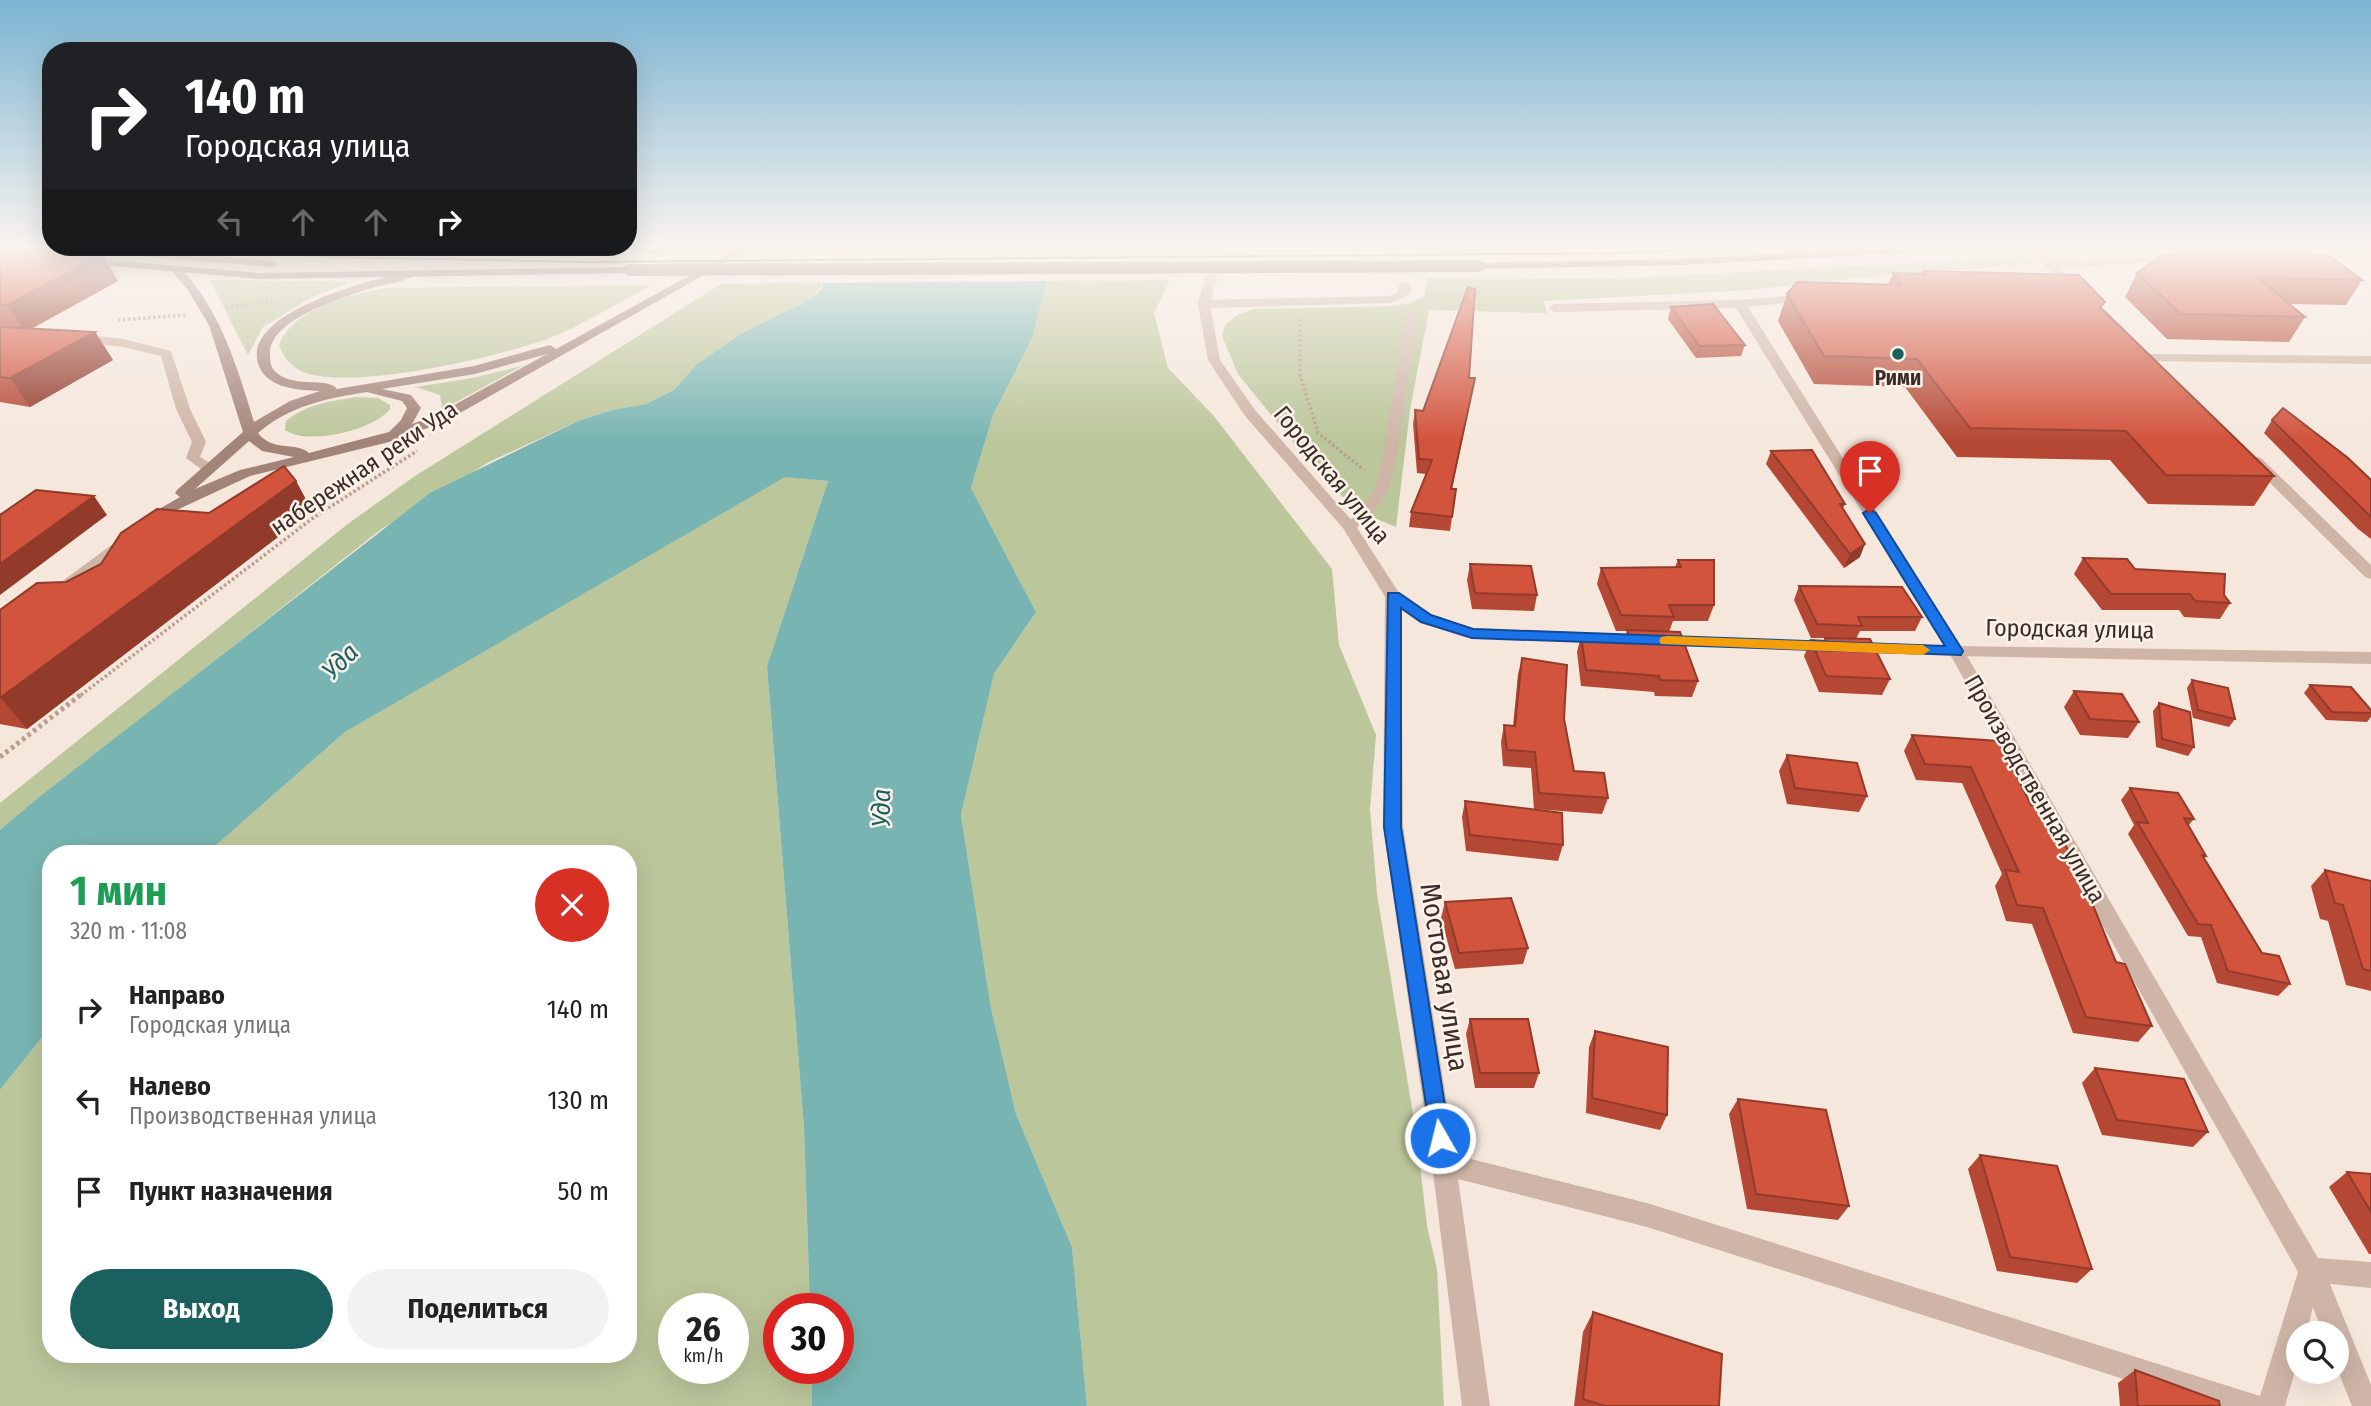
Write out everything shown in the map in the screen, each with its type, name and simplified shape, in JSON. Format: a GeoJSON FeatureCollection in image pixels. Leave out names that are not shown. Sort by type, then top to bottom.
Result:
{"type":"FeatureCollection","features":[{"type":"Feature","properties":{"kind":"main road"},"geometry":{"type":"LineString","coordinates":[[207,311],[231,369],[255,441],[274,450],[326,452]]}},
{"type":"Feature","properties":{"kind":"main road"},"geometry":{"type":"LineString","coordinates":[[304,311],[290,318],[265,340],[262,360],[265,368],[275,377],[304,386],[360,389],[406,398],[414,408],[413,415],[384,439]]}},
{"type":"Feature","properties":{"kind":"main road"},"geometry":{"type":"LineString","coordinates":[[150,520],[269,418],[295,404],[322,395],[475,370],[553,348],[621,311]]}},
{"type":"Feature","properties":{"kind":"main road"},"geometry":{"type":"LineString","coordinates":[[150,520],[210,487],[245,473],[384,439],[439,419],[634,311]]}},
{"type":"Feature","properties":{"kind":"street","name":"Городская улица"},"geometry":{"type":"LineString","coordinates":[[1205,311],[1214,360],[1250,414],[1349,526],[1394,596],[1426,619],[1472,633],[1956,651],[2371,658]]}},
{"type":"Feature","properties":{"kind":"street","name":"Производственная улица"},"geometry":{"type":"LineString","coordinates":[[1744,311],[1956,651],[2311,1270],[2366,1406]]}},
{"type":"Feature","properties":{"kind":"street"},"geometry":{"type":"LineString","coordinates":[[1349,526],[1364,516],[1381,489],[1389,461],[1410,316]]}},
{"type":"Feature","properties":{"kind":"street"},"geometry":{"type":"LineString","coordinates":[[61,338],[123,343],[167,354],[183,409],[200,442],[193,458],[209,469]]}},
{"type":"Feature","properties":{"kind":"street"},"geometry":{"type":"LineString","coordinates":[[2169,377],[2145,353],[2371,360]]}},
{"type":"Feature","properties":{"kind":"street"},"geometry":{"type":"LineString","coordinates":[[2246,452],[2371,574]]}},
{"type":"Feature","properties":{"kind":"street"},"geometry":{"type":"LineString","coordinates":[[43,603],[150,520]]}},
{"type":"Feature","properties":{"kind":"street","name":"Мостовая улица"},"geometry":{"type":"LineString","coordinates":[[1394,596],[1393,827],[1444,1164],[1476,1406]]}},
{"type":"Feature","properties":{"kind":"street"},"geometry":{"type":"LineString","coordinates":[[1444,1164],[1647,1214],[2250,1406]]}},
{"type":"Feature","properties":{"kind":"street"},"geometry":{"type":"LineString","coordinates":[[2272,1406],[2311,1270],[2371,1275]]}},
{"type":"Feature","properties":{"kind":"path"},"geometry":{"type":"LineString","coordinates":[[1296,311],[1302,332],[1300,375],[1318,433],[1366,472],[1381,489]]}},
{"type":"Feature","properties":{"kind":"path","name":"набережная реки Уда"},"geometry":{"type":"LineString","coordinates":[[0,757],[313,518],[427,445]]}},
{"type":"Feature","properties":{"kind":"green space"},"geometry":{"type":"Polygon","coordinates":[[[226,311],[290,311],[263,327],[248,355],[226,311]]]}},
{"type":"Feature","properties":{"kind":"green space"},"geometry":{"type":"Polygon","coordinates":[[[313,311],[606,311],[524,347],[428,369],[361,377],[309,374],[290,363],[279,345],[296,321],[313,311]]]}},
{"type":"Feature","properties":{"kind":"green space"},"geometry":{"type":"Polygon","coordinates":[[[679,311],[787,311],[742,333],[697,364],[674,390],[646,404],[612,410],[578,421],[489,462],[380,530],[0,830],[0,803],[349,523],[415,476],[679,311]]]}},
{"type":"Feature","properties":{"kind":"green space"},"geometry":{"type":"Polygon","coordinates":[[[1039,311],[1155,311],[1168,368],[1213,415],[1332,569],[1339,645],[1376,735],[1370,809],[1377,894],[1417,1139],[1427,1226],[1437,1269],[1444,1406],[1087,1406],[1072,1247],[1016,1114],[991,1008],[961,815],[994,674],[1036,612],[971,488],[993,415],[1033,336],[1039,311]]]}},
{"type":"Feature","properties":{"kind":"green space"},"geometry":{"type":"Polygon","coordinates":[[[1249,311],[1429,311],[1410,410],[1396,527],[1355,510],[1294,443],[1238,374],[1222,336],[1225,325],[1239,314],[1249,311]]]}},
{"type":"Feature","properties":{"kind":"green space"},"geometry":{"type":"Polygon","coordinates":[[[1453,311],[1546,311],[1547,313],[1453,311]]]}},
{"type":"Feature","properties":{"kind":"green space"},"geometry":{"type":"Polygon","coordinates":[[[522,366],[438,412],[442,406],[440,395],[415,387],[472,378],[522,366]]]}},
{"type":"Feature","properties":{"kind":"green space"},"geometry":{"type":"Polygon","coordinates":[[[356,397],[378,398],[390,405],[390,409],[370,423],[340,433],[309,436],[295,435],[285,430],[286,421],[302,411],[319,404],[356,397]]]}},
{"type":"Feature","properties":{"kind":"green space"},"geometry":{"type":"Polygon","coordinates":[[[785,476],[828,481],[767,666],[804,1128],[809,1293],[763,1293],[763,1384],[811,1384],[812,1406],[0,1406],[0,1090],[42,1037],[42,1363],[637,1363],[637,845],[216,845],[345,732],[785,476]]]}},
{"type":"Feature","properties":{"kind":"water","name":"Уда"},"geometry":{"type":"Polygon","coordinates":[[[787,311],[1039,311],[1033,336],[993,415],[971,488],[1036,612],[994,674],[961,815],[991,1008],[1016,1114],[1072,1247],[1087,1406],[812,1406],[811,1384],[854,1384],[854,1293],[809,1293],[804,1128],[767,666],[828,481],[785,477],[345,732],[216,845],[42,845],[42,1037],[0,1090],[0,830],[430,493],[578,421],[612,410],[646,404],[674,390],[697,364],[742,333],[787,311]]]}},
{"type":"Feature","properties":{"kind":"building"},"geometry":{"type":"Polygon","coordinates":[[[1459,311],[1474,311],[1469,378],[1475,378],[1451,489],[1456,489],[1452,517],[1411,512],[1432,460],[1419,459],[1415,410],[1423,411],[1459,311]]]}},
{"type":"Feature","properties":{"kind":"building"},"geometry":{"type":"Polygon","coordinates":[[[1674,311],[1718,311],[1745,345],[1700,346],[1674,311]]]}},
{"type":"Feature","properties":{"kind":"building"},"geometry":{"type":"Polygon","coordinates":[[[1797,311],[2104,311],[2274,476],[2166,475],[2126,431],[1970,428],[1917,359],[1824,356],[1797,311]]]}},
{"type":"Feature","properties":{"kind":"building"},"geometry":{"type":"Polygon","coordinates":[[[2177,311],[2297,311],[2305,317],[2181,314],[2177,311]]]}},
{"type":"Feature","properties":{"kind":"building"},"geometry":{"type":"Polygon","coordinates":[[[2,327],[95,332],[10,378],[0,377],[2,327]]]}},
{"type":"Feature","properties":{"kind":"building"},"geometry":{"type":"Polygon","coordinates":[[[2283,408],[2348,458],[2371,480],[2371,517],[2272,420],[2283,408]]]}},
{"type":"Feature","properties":{"kind":"building"},"geometry":{"type":"Polygon","coordinates":[[[1812,450],[1845,504],[1840,504],[1865,544],[1850,554],[1771,451],[1812,450]]]}},
{"type":"Feature","properties":{"kind":"building"},"geometry":{"type":"Polygon","coordinates":[[[284,466],[296,481],[0,698],[0,610],[37,583],[66,582],[101,564],[121,533],[157,509],[209,513],[284,466]]]}},
{"type":"Feature","properties":{"kind":"building"},"geometry":{"type":"Polygon","coordinates":[[[36,490],[94,496],[0,564],[0,515],[36,490]]]}},
{"type":"Feature","properties":{"kind":"building"},"geometry":{"type":"Polygon","coordinates":[[[2083,558],[2127,559],[2135,569],[2225,574],[2224,595],[2230,603],[2195,601],[2190,594],[2111,594],[2083,558]]]}},
{"type":"Feature","properties":{"kind":"building"},"geometry":{"type":"Polygon","coordinates":[[[1678,560],[1714,560],[1714,605],[1669,605],[1674,617],[1621,615],[1601,568],[1681,567],[1678,560]]]}},
{"type":"Feature","properties":{"kind":"building"},"geometry":{"type":"Polygon","coordinates":[[[1470,564],[1531,566],[1537,595],[1475,593],[1470,564]]]}},
{"type":"Feature","properties":{"kind":"building"},"geometry":{"type":"Polygon","coordinates":[[[1799,586],[1902,587],[1922,617],[1858,617],[1862,626],[1817,624],[1799,586]]]}},
{"type":"Feature","properties":{"kind":"building"},"geometry":{"type":"Polygon","coordinates":[[[1627,630],[1680,632],[1698,681],[1660,680],[1659,676],[1586,670],[1581,636],[1631,640],[1627,630]]]}},
{"type":"Feature","properties":{"kind":"building"},"geometry":{"type":"Polygon","coordinates":[[[1825,638],[1870,639],[1890,679],[1826,676],[1811,640],[1826,641],[1825,638]]]}},
{"type":"Feature","properties":{"kind":"building"},"geometry":{"type":"Polygon","coordinates":[[[1522,658],[1567,665],[1564,719],[1574,771],[1604,773],[1608,798],[1539,793],[1535,752],[1507,750],[1504,725],[1515,726],[1522,658]]]}},
{"type":"Feature","properties":{"kind":"building"},"geometry":{"type":"Polygon","coordinates":[[[2192,680],[2228,688],[2235,719],[2198,710],[2192,680]]]}},
{"type":"Feature","properties":{"kind":"building"},"geometry":{"type":"Polygon","coordinates":[[[2310,685],[2351,687],[2371,713],[2332,712],[2310,685]]]}},
{"type":"Feature","properties":{"kind":"building"},"geometry":{"type":"Polygon","coordinates":[[[2074,691],[2122,694],[2139,722],[2090,719],[2074,691]]]}},
{"type":"Feature","properties":{"kind":"building"},"geometry":{"type":"Polygon","coordinates":[[[2159,703],[2190,712],[2194,747],[2162,739],[2159,703]]]}},
{"type":"Feature","properties":{"kind":"building"},"geometry":{"type":"Polygon","coordinates":[[[1912,735],[1999,741],[2031,805],[2045,806],[2080,873],[2116,962],[2125,964],[2152,1026],[2086,1017],[2043,908],[2017,905],[2005,870],[2019,872],[1971,767],[1925,764],[1912,735]]]}},
{"type":"Feature","properties":{"kind":"building"},"geometry":{"type":"Polygon","coordinates":[[[1787,755],[1857,763],[1867,796],[1795,788],[1787,755]]]}},
{"type":"Feature","properties":{"kind":"building"},"geometry":{"type":"Polygon","coordinates":[[[2130,788],[2178,793],[2194,819],[2184,818],[2206,856],[2202,855],[2262,953],[2279,956],[2290,984],[2228,971],[2211,925],[2198,924],[2137,822],[2148,823],[2130,788]]]}},
{"type":"Feature","properties":{"kind":"building"},"geometry":{"type":"Polygon","coordinates":[[[1465,801],[1562,813],[1563,845],[1470,835],[1465,801]]]}},
{"type":"Feature","properties":{"kind":"building"},"geometry":{"type":"Polygon","coordinates":[[[2325,870],[2371,881],[2371,971],[2363,969],[2343,905],[2335,903],[2325,870]]]}},
{"type":"Feature","properties":{"kind":"building"},"geometry":{"type":"Polygon","coordinates":[[[1511,898],[1528,948],[1459,953],[1445,902],[1511,898]]]}},
{"type":"Feature","properties":{"kind":"building"},"geometry":{"type":"Polygon","coordinates":[[[1470,1019],[1528,1019],[1539,1073],[1480,1073],[1470,1019]]]}},
{"type":"Feature","properties":{"kind":"building"},"geometry":{"type":"Polygon","coordinates":[[[1595,1031],[1668,1047],[1667,1115],[1592,1098],[1595,1031]]]}},
{"type":"Feature","properties":{"kind":"building"},"geometry":{"type":"Polygon","coordinates":[[[2095,1068],[2184,1079],[2208,1132],[2117,1120],[2095,1068]]]}},
{"type":"Feature","properties":{"kind":"building"},"geometry":{"type":"Polygon","coordinates":[[[1738,1099],[1826,1110],[1849,1206],[1756,1194],[1738,1099]]]}},
{"type":"Feature","properties":{"kind":"building"},"geometry":{"type":"Polygon","coordinates":[[[1980,1155],[2057,1166],[2092,1269],[2010,1257],[1980,1155]]]}},
{"type":"Feature","properties":{"kind":"building"},"geometry":{"type":"Polygon","coordinates":[[[2347,1172],[2371,1174],[2371,1212],[2347,1172]]]}},
{"type":"Feature","properties":{"kind":"building"},"geometry":{"type":"Polygon","coordinates":[[[1593,1312],[1722,1354],[1719,1406],[1605,1406],[1583,1399],[1593,1312]]]}},
{"type":"Feature","properties":{"kind":"building"},"geometry":{"type":"Polygon","coordinates":[[[2135,1370],[2219,1401],[2220,1406],[2138,1406],[2135,1370]]]}},
{"type":"Feature","properties":{"kind":"slow traffic"},"geometry":{"type":"LineString","coordinates":[[1667,641],[1923,650]]}},
{"type":"Feature","properties":{"kind":"place","name":"Рими"},"geometry":{"type":"Point","coordinates":[1898,354]}},
{"type":"Feature","properties":{"kind":"route"},"geometry":{"type":"LineString","coordinates":[[1440,1138],[1393,827],[1394,596],[1426,619],[1472,633],[1956,651],[1870,513]]}}]}
